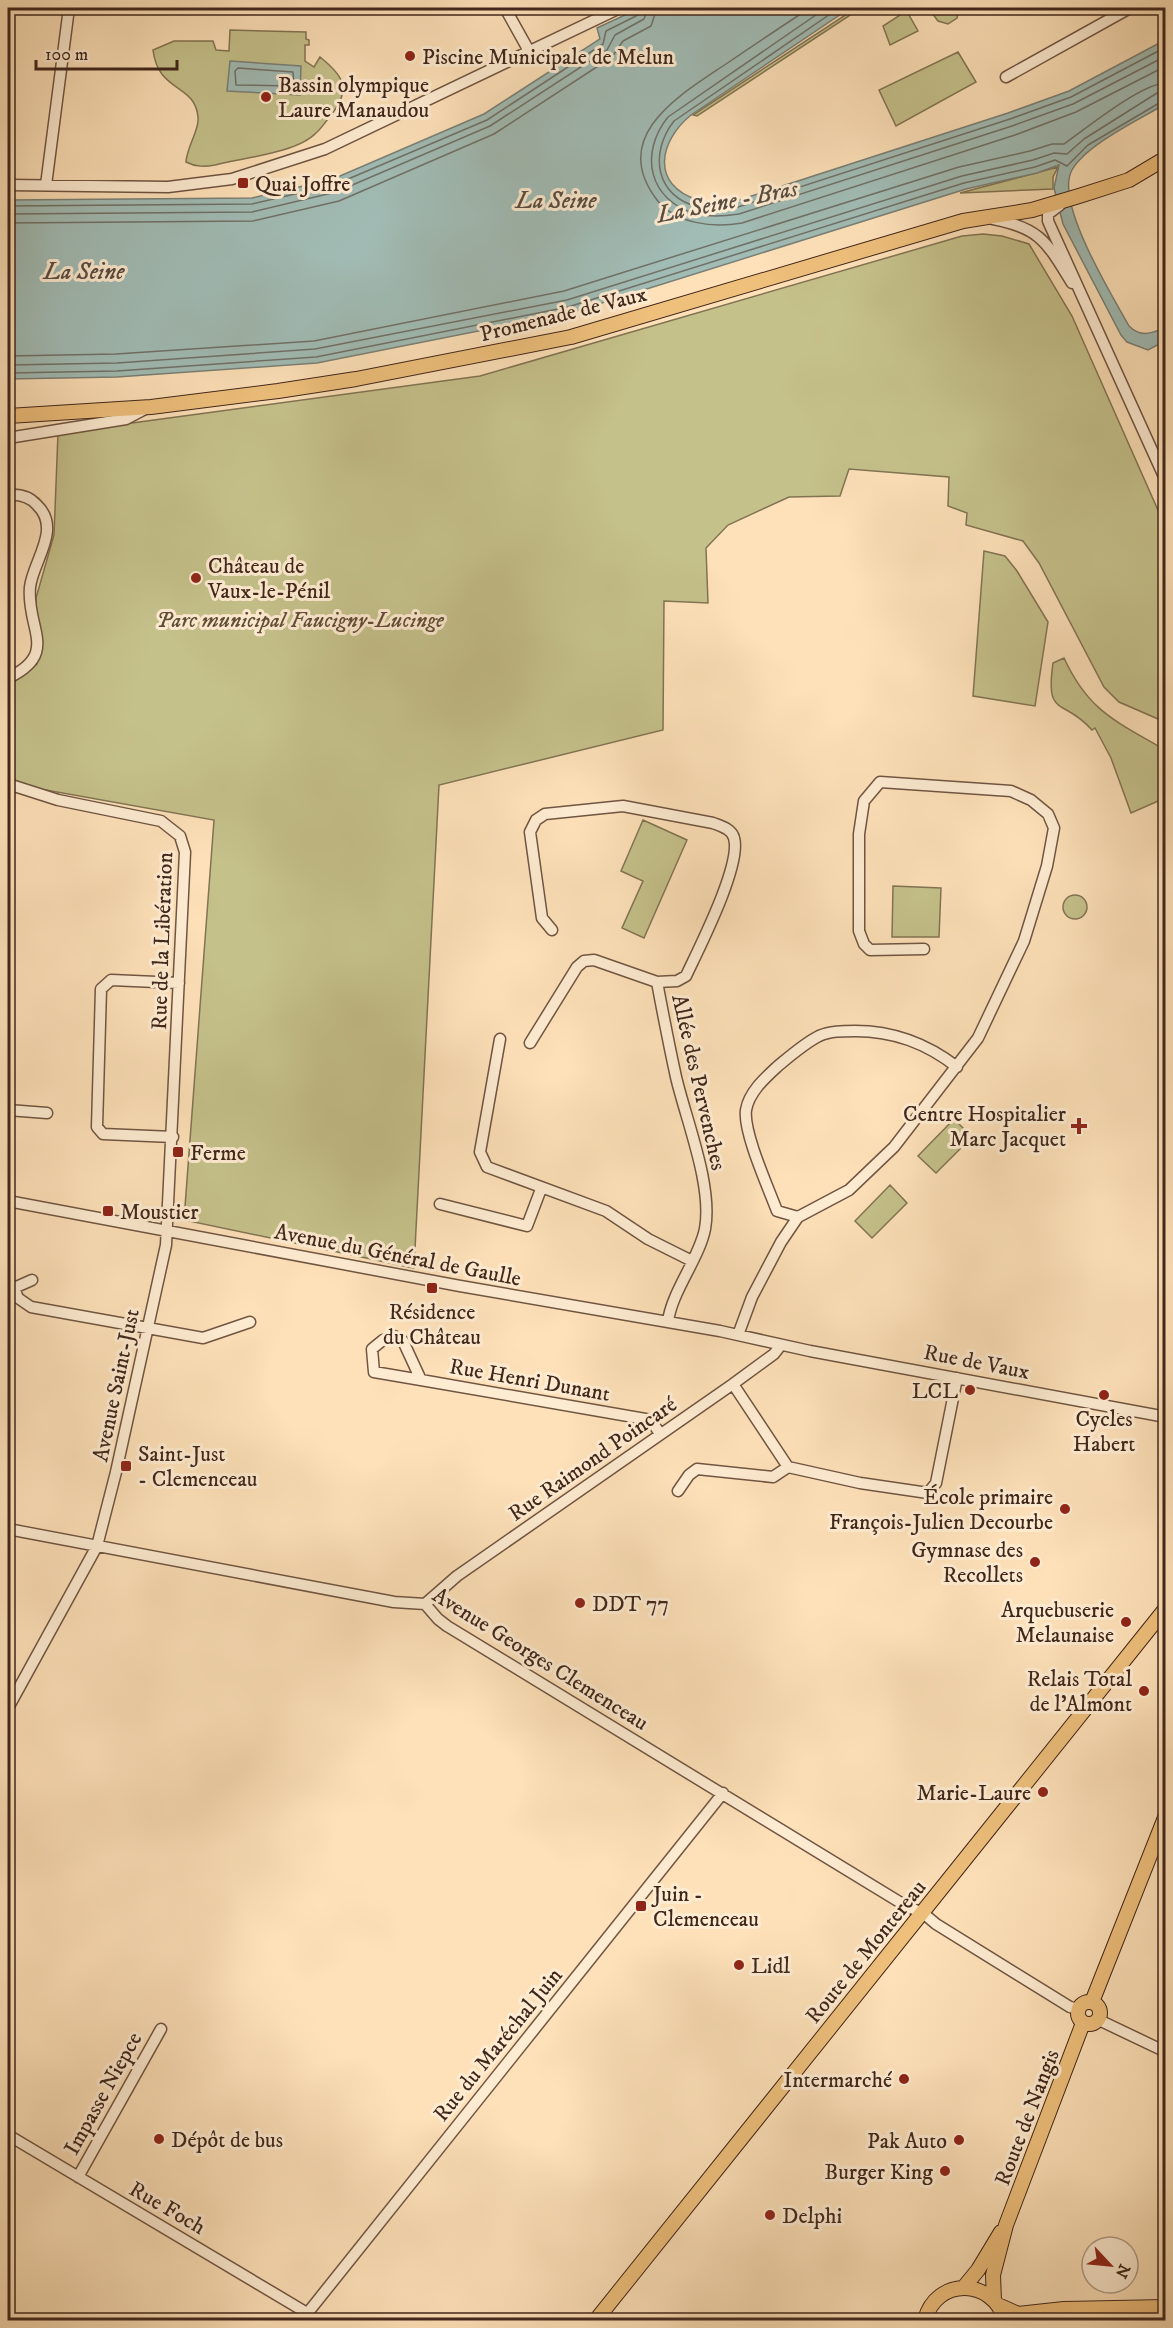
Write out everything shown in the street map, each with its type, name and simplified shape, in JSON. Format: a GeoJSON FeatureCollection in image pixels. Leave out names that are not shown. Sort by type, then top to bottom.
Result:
{"type":"FeatureCollection","features":[{"type":"Feature","properties":{"kind":"main road"},"geometry":{"type":"LineString","coordinates":[[979,217],[1045,208],[1129,180],[1166,158]]}},
{"type":"Feature","properties":{"kind":"main road","name":"Promenade de Vaux"},"geometry":{"type":"LineString","coordinates":[[8,416],[151,407],[356,379],[571,337],[979,217]]}},
{"type":"Feature","properties":{"kind":"main road","name":"Route de Montereau"},"geometry":{"type":"LineString","coordinates":[[596,2320],[1166,1608]]}},
{"type":"Feature","properties":{"kind":"main road"},"geometry":{"type":"LineString","coordinates":[[1092,2002],[1166,1815]]}},
{"type":"Feature","properties":{"kind":"main road"},"geometry":{"type":"LineString","coordinates":[[1092,2002],[1100,2009],[1099,2020],[1090,2025],[1083,2023],[1078,2015],[1079,2009],[1085,2003],[1092,2002]]}},
{"type":"Feature","properties":{"kind":"main road","name":"Route de Nangis"},"geometry":{"type":"LineString","coordinates":[[996,2303],[993,2275],[1006,2225],[1083,2023]]}},
{"type":"Feature","properties":{"kind":"main road","name":"Route de Nangis"},"geometry":{"type":"LineString","coordinates":[[964,2287],[978,2270],[1006,2225]]}},
{"type":"Feature","properties":{"kind":"main road"},"geometry":{"type":"LineString","coordinates":[[923,2319],[939,2297],[955,2288],[964,2287],[985,2292],[996,2303],[1005,2320]]}},
{"type":"Feature","properties":{"kind":"main road"},"geometry":{"type":"LineString","coordinates":[[996,2303],[1018,2314],[1064,2309],[1166,2307]]}},
{"type":"Feature","properties":{"kind":"street"},"geometry":{"type":"LineString","coordinates":[[46,185],[65,22],[70,8]]}},
{"type":"Feature","properties":{"kind":"street"},"geometry":{"type":"LineString","coordinates":[[505,8],[529,51]]}},
{"type":"Feature","properties":{"kind":"street"},"geometry":{"type":"LineString","coordinates":[[8,185],[168,187],[232,179],[325,149],[620,8]]}},
{"type":"Feature","properties":{"kind":"street"},"geometry":{"type":"LineString","coordinates":[[1006,77],[1130,8]]}},
{"type":"Feature","properties":{"kind":"street"},"geometry":{"type":"LineString","coordinates":[[1045,208],[1029,215],[1071,282],[1099,333]]}},
{"type":"Feature","properties":{"kind":"street"},"geometry":{"type":"LineString","coordinates":[[1045,208],[1166,481]]}},
{"type":"Feature","properties":{"kind":"street"},"geometry":{"type":"LineString","coordinates":[[1045,208],[1048,221],[1078,283]]}},
{"type":"Feature","properties":{"kind":"street"},"geometry":{"type":"LineString","coordinates":[[979,217],[1018,225],[1032,230],[1043,239]]}},
{"type":"Feature","properties":{"kind":"street"},"geometry":{"type":"LineString","coordinates":[[8,438],[126,419],[151,407]]}},
{"type":"Feature","properties":{"kind":"street"},"geometry":{"type":"LineString","coordinates":[[8,495],[24,496],[37,504],[44,513],[47,533],[30,586],[37,630],[36,652],[27,668],[8,678]]}},
{"type":"Feature","properties":{"kind":"street"},"geometry":{"type":"LineString","coordinates":[[738,1335],[757,1288],[781,1242],[798,1217],[849,1190],[894,1147],[978,1038],[1024,941],[1047,866],[1054,828],[1048,814],[1011,790],[880,782],[864,801],[859,834],[859,931],[864,944],[870,950],[924,949]]}},
{"type":"Feature","properties":{"kind":"street","name":"Rue de la Libération"},"geometry":{"type":"LineString","coordinates":[[8,784],[58,800],[161,821],[177,832],[185,852],[168,1231]]}},
{"type":"Feature","properties":{"kind":"street"},"geometry":{"type":"LineString","coordinates":[[552,930],[542,918],[530,832],[536,820],[545,814],[623,806],[713,823],[726,828],[734,837],[736,851],[715,916],[686,976],[677,981],[657,982]]}},
{"type":"Feature","properties":{"kind":"street","name":"Allée des Pervenches"},"geometry":{"type":"LineString","coordinates":[[530,1043],[577,967],[584,960],[594,960],[657,982],[676,1076],[707,1198],[705,1230],[687,1278],[670,1308],[668,1322]]}},
{"type":"Feature","properties":{"kind":"street"},"geometry":{"type":"LineString","coordinates":[[173,1137],[103,1134],[97,1127],[101,989],[111,980],[179,982]]}},
{"type":"Feature","properties":{"kind":"street"},"geometry":{"type":"LineString","coordinates":[[798,1217],[777,1211],[748,1130],[746,1112],[749,1100],[763,1080],[819,1036],[835,1031],[880,1031],[899,1035],[939,1054],[957,1067]]}},
{"type":"Feature","properties":{"kind":"street"},"geometry":{"type":"LineString","coordinates":[[500,1039],[480,1152],[483,1162],[491,1170],[606,1211],[648,1239],[692,1262]]}},
{"type":"Feature","properties":{"kind":"street"},"geometry":{"type":"LineString","coordinates":[[8,1110],[47,1113]]}},
{"type":"Feature","properties":{"kind":"street"},"geometry":{"type":"LineString","coordinates":[[440,1204],[527,1226],[541,1189]]}},
{"type":"Feature","properties":{"kind":"street","name":"Avenue du Général de Gaulle"},"geometry":{"type":"LineString","coordinates":[[8,1201],[738,1335],[781,1345]]}},
{"type":"Feature","properties":{"kind":"street","name":"Avenue Saint-Just"},"geometry":{"type":"LineString","coordinates":[[8,1708],[97,1546],[148,1328],[168,1231]]}},
{"type":"Feature","properties":{"kind":"street"},"geometry":{"type":"LineString","coordinates":[[32,1280],[14,1288],[18,1298],[31,1307],[203,1338],[250,1322]]}},
{"type":"Feature","properties":{"kind":"street","name":"Rue Henri Dunant"},"geometry":{"type":"LineString","coordinates":[[421,1380],[403,1341],[394,1336],[382,1340],[372,1349],[374,1372],[651,1420],[660,1434]]}},
{"type":"Feature","properties":{"kind":"street","name":"Rue de Vaux"},"geometry":{"type":"LineString","coordinates":[[781,1345],[1166,1418]]}},
{"type":"Feature","properties":{"kind":"street","name":"Rue Raimond Poincaré"},"geometry":{"type":"LineString","coordinates":[[425,1604],[457,1576],[733,1384],[774,1354],[781,1345]]}},
{"type":"Feature","properties":{"kind":"street"},"geometry":{"type":"LineString","coordinates":[[733,1384],[788,1467],[860,1484],[928,1493],[936,1483],[957,1378]]}},
{"type":"Feature","properties":{"kind":"street"},"geometry":{"type":"LineString","coordinates":[[678,1491],[688,1475],[697,1469],[773,1477],[788,1467]]}},
{"type":"Feature","properties":{"kind":"street","name":"Avenue Georges Clemenceau"},"geometry":{"type":"LineString","coordinates":[[8,1529],[394,1602],[425,1604],[438,1620],[447,1626],[906,1906],[923,1913],[1002,1966],[1070,2007],[1079,2009]]}},
{"type":"Feature","properties":{"kind":"street","name":"Rue du Maréchal Juin"},"geometry":{"type":"LineString","coordinates":[[304,2317],[723,1793]]}},
{"type":"Feature","properties":{"kind":"street"},"geometry":{"type":"LineString","coordinates":[[1099,2020],[1166,2052]]}},
{"type":"Feature","properties":{"kind":"street","name":"Impasse Niepce"},"geometry":{"type":"LineString","coordinates":[[78,2177],[161,2029]]}},
{"type":"Feature","properties":{"kind":"street","name":"Rue Foch"},"geometry":{"type":"LineString","coordinates":[[8,2135],[304,2317]]}},
{"type":"Feature","properties":{"kind":"green space"},"geometry":{"type":"Polygon","coordinates":[[[856,8],[861,8],[697,116],[693,115],[856,8]]]}},
{"type":"Feature","properties":{"kind":"green space"},"geometry":{"type":"Polygon","coordinates":[[[932,8],[957,8],[959,10],[957,18],[948,24],[938,21],[932,13],[932,8]]]}},
{"type":"Feature","properties":{"kind":"green space"},"geometry":{"type":"Polygon","coordinates":[[[903,13],[909,15],[918,31],[890,45],[883,26],[903,13]]]}},
{"type":"Feature","properties":{"kind":"green space","name":"Bassin olympique Laure Manaudou"},"geometry":{"type":"Polygon","coordinates":[[[230,30],[306,32],[309,45],[305,45],[305,61],[314,67],[320,57],[334,69],[342,81],[342,95],[334,111],[321,128],[307,140],[268,154],[215,165],[193,165],[186,162],[198,122],[195,106],[184,92],[162,74],[156,64],[153,50],[174,41],[213,41],[216,50],[229,51],[230,30]]]}},
{"type":"Feature","properties":{"kind":"green space"},"geometry":{"type":"Polygon","coordinates":[[[958,52],[976,82],[896,126],[879,90],[958,52]]]}},
{"type":"Feature","properties":{"kind":"green space"},"geometry":{"type":"Polygon","coordinates":[[[1058,167],[1053,177],[1053,189],[960,193],[1058,167]]]}},
{"type":"Feature","properties":{"kind":"green space","name":"Parc municipal Faucigny-Lucinge"},"geometry":{"type":"Polygon","coordinates":[[[983,234],[1002,236],[1029,244],[1072,316],[1165,526],[1165,722],[1119,702],[1104,687],[1039,563],[1023,541],[966,525],[967,513],[948,506],[949,477],[849,469],[840,496],[789,497],[728,525],[706,548],[708,603],[664,601],[663,730],[439,785],[414,1268],[184,1220],[214,820],[29,787],[8,780],[8,685],[37,664],[36,598],[54,535],[58,433],[480,376],[962,236],[983,234]]]}},
{"type":"Feature","properties":{"kind":"green space"},"geometry":{"type":"Polygon","coordinates":[[[984,551],[1005,556],[1017,571],[1048,622],[1035,706],[973,696],[984,551]]]}},
{"type":"Feature","properties":{"kind":"green space"},"geometry":{"type":"Polygon","coordinates":[[[1064,658],[1083,691],[1094,703],[1118,722],[1165,750],[1165,798],[1131,813],[1111,758],[1095,728],[1092,730],[1054,700],[1051,681],[1053,663],[1064,658]]]}},
{"type":"Feature","properties":{"kind":"green space"},"geometry":{"type":"Polygon","coordinates":[[[643,820],[687,840],[644,938],[622,928],[643,881],[621,871],[643,820]]]}},
{"type":"Feature","properties":{"kind":"green space"},"geometry":{"type":"Polygon","coordinates":[[[893,886],[941,888],[939,937],[892,937],[893,886]]]}},
{"type":"Feature","properties":{"kind":"green space"},"geometry":{"type":"Polygon","coordinates":[[[1075,895],[1084,898],[1087,907],[1084,916],[1075,919],[1066,916],[1063,907],[1066,898],[1075,895]]]}},
{"type":"Feature","properties":{"kind":"green space"},"geometry":{"type":"Polygon","coordinates":[[[954,1119],[972,1137],[936,1173],[918,1156],[954,1119]]]}},
{"type":"Feature","properties":{"kind":"green space"},"geometry":{"type":"Polygon","coordinates":[[[890,1185],[907,1203],[872,1238],[855,1221],[890,1185]]]}},
{"type":"Feature","properties":{"kind":"water","name":"La Seine"},"geometry":{"type":"Polygon","coordinates":[[[640,8],[850,8],[691,115],[672,137],[666,149],[665,162],[666,173],[672,184],[683,193],[698,200],[712,202],[736,201],[1008,113],[1069,91],[1165,40],[1165,104],[1114,133],[1089,151],[1072,170],[1069,185],[1071,204],[1087,248],[1129,326],[1142,333],[1151,333],[1165,328],[1165,341],[1148,350],[1127,342],[1121,335],[1063,224],[1054,188],[1059,165],[1037,173],[966,189],[570,313],[317,363],[117,377],[8,379],[8,200],[252,198],[333,179],[484,114],[600,39],[597,28],[640,8]]]}},
{"type":"Feature","properties":{"kind":"water"},"geometry":{"type":"Polygon","coordinates":[[[230,61],[301,66],[300,95],[227,91],[230,61]]]}},
{"type":"Feature","properties":{"kind":"place","name":"Piscine Municipale de Melun"},"geometry":{"type":"Point","coordinates":[410,56]}},
{"type":"Feature","properties":{"kind":"place","name":"Bassin olympique Laure Manaudou"},"geometry":{"type":"Point","coordinates":[266,97]}},
{"type":"Feature","properties":{"kind":"place","name":"Quai Joffre"},"geometry":{"type":"Point","coordinates":[243,183]}},
{"type":"Feature","properties":{"kind":"place","name":"Château de Vaux-le-Pénil"},"geometry":{"type":"Point","coordinates":[196,578]}},
{"type":"Feature","properties":{"kind":"place","name":"Centre Hospitalier Marc Jacquet"},"geometry":{"type":"Point","coordinates":[1079,1126]}},
{"type":"Feature","properties":{"kind":"place","name":"Ferme"},"geometry":{"type":"Point","coordinates":[178,1152]}},
{"type":"Feature","properties":{"kind":"place","name":"Moustier"},"geometry":{"type":"Point","coordinates":[108,1211]}},
{"type":"Feature","properties":{"kind":"place","name":"Résidence du Château"},"geometry":{"type":"Point","coordinates":[432,1288]}},
{"type":"Feature","properties":{"kind":"place","name":"LCL"},"geometry":{"type":"Point","coordinates":[970,1390]}},
{"type":"Feature","properties":{"kind":"place","name":"Cycles Habert"},"geometry":{"type":"Point","coordinates":[1104,1395]}},
{"type":"Feature","properties":{"kind":"place","name":"Saint-Just - Clemenceau"},"geometry":{"type":"Point","coordinates":[126,1466]}},
{"type":"Feature","properties":{"kind":"place","name":"École primaire François-Julien Decourbe"},"geometry":{"type":"Point","coordinates":[1065,1509]}},
{"type":"Feature","properties":{"kind":"place","name":"Gymnase des Recollets"},"geometry":{"type":"Point","coordinates":[1035,1562]}},
{"type":"Feature","properties":{"kind":"place","name":"DDT 77"},"geometry":{"type":"Point","coordinates":[580,1603]}},
{"type":"Feature","properties":{"kind":"place","name":"Arquebuserie Melaunaise"},"geometry":{"type":"Point","coordinates":[1126,1622]}},
{"type":"Feature","properties":{"kind":"place","name":"Relais Total de l'Almont"},"geometry":{"type":"Point","coordinates":[1144,1691]}},
{"type":"Feature","properties":{"kind":"place","name":"Marie-Laure"},"geometry":{"type":"Point","coordinates":[1043,1792]}},
{"type":"Feature","properties":{"kind":"place","name":"Juin - Clemenceau"},"geometry":{"type":"Point","coordinates":[641,1906]}},
{"type":"Feature","properties":{"kind":"place","name":"Lidl"},"geometry":{"type":"Point","coordinates":[739,1965]}},
{"type":"Feature","properties":{"kind":"place","name":"Intermarché"},"geometry":{"type":"Point","coordinates":[904,2079]}},
{"type":"Feature","properties":{"kind":"place","name":"Dépôt de bus"},"geometry":{"type":"Point","coordinates":[159,2139]}},
{"type":"Feature","properties":{"kind":"place","name":"Pak Auto"},"geometry":{"type":"Point","coordinates":[959,2140]}},
{"type":"Feature","properties":{"kind":"place","name":"Burger King"},"geometry":{"type":"Point","coordinates":[945,2171]}},
{"type":"Feature","properties":{"kind":"place","name":"Delphi"},"geometry":{"type":"Point","coordinates":[770,2215]}},
{"type":"Feature","properties":{"kind":"water label","name":"La Seine - Bras"},"geometry":{"type":"Point","coordinates":[727,201]}}]}
